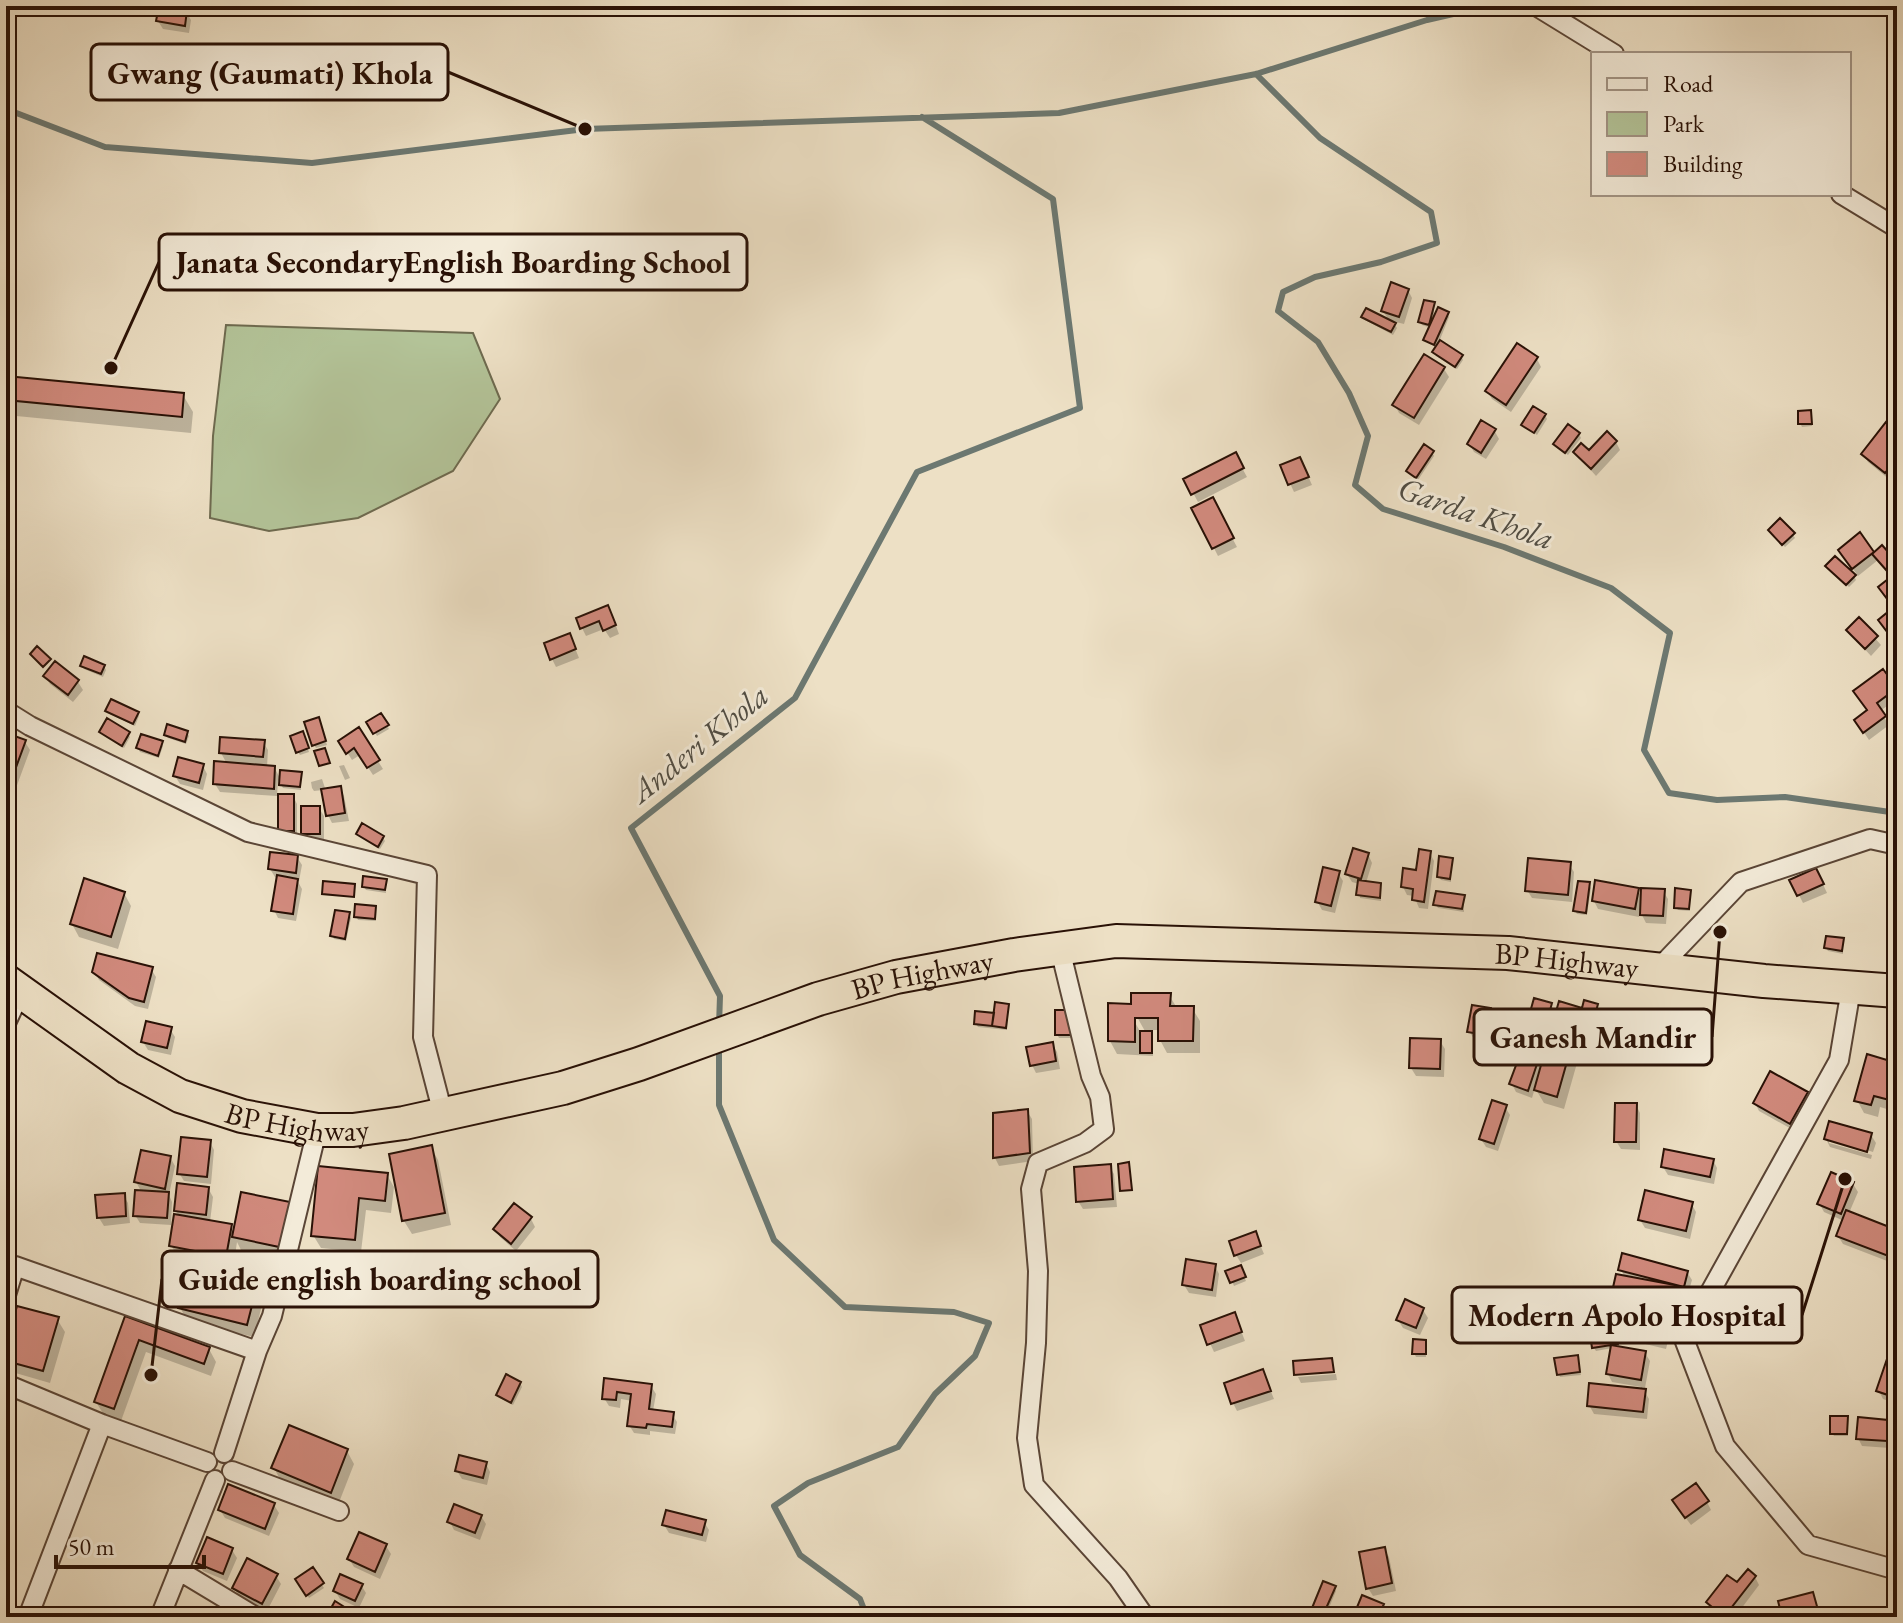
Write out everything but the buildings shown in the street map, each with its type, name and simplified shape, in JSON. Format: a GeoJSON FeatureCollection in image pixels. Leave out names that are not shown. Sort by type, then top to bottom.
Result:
{"type":"FeatureCollection","features":[{"type":"Feature","properties":{"kind":"highway","name":"BP Highway"},"geometry":{"type":"LineString","coordinates":[[13,986],[128,1068],[180,1096],[242,1116],[317,1130],[353,1130],[404,1123],[563,1088],[818,999],[896,977],[1116,941],[1508,953],[1764,981],[1897,991]]}},
{"type":"Feature","properties":{"kind":"street"},"geometry":{"type":"LineString","coordinates":[[1536,6],[1611,52]]}},
{"type":"Feature","properties":{"kind":"street"},"geometry":{"type":"LineString","coordinates":[[1844,196],[1897,228]]}},
{"type":"Feature","properties":{"kind":"street"},"geometry":{"type":"LineString","coordinates":[[6,711],[44,733],[248,832],[427,875],[423,1037],[443,1114]]}},
{"type":"Feature","properties":{"kind":"street"},"geometry":{"type":"LineString","coordinates":[[1659,968],[1741,882],[1870,839],[1897,845]]}},
{"type":"Feature","properties":{"kind":"street"},"geometry":{"type":"LineString","coordinates":[[1060,949],[1091,1076],[1100,1097],[1104,1129],[1085,1143],[1038,1163],[1031,1189],[1038,1271],[1036,1343],[1027,1438],[1034,1485],[1118,1578],[1145,1617]]}},
{"type":"Feature","properties":{"kind":"street"},"geometry":{"type":"LineString","coordinates":[[6,1023],[13,986]]}},
{"type":"Feature","properties":{"kind":"street"},"geometry":{"type":"LineString","coordinates":[[1851,989],[1839,1060],[1684,1339],[1725,1446],[1808,1545],[1897,1570]]}},
{"type":"Feature","properties":{"kind":"street"},"geometry":{"type":"LineString","coordinates":[[317,1130],[272,1316],[257,1351],[228,1462],[223,1480],[215,1480],[208,1474],[207,1462],[216,1453],[228,1462],[339,1511]]}},
{"type":"Feature","properties":{"kind":"street"},"geometry":{"type":"LineString","coordinates":[[6,1295],[11,1265],[257,1351]]}},
{"type":"Feature","properties":{"kind":"street"},"geometry":{"type":"LineString","coordinates":[[6,1384],[102,1424],[207,1462]]}},
{"type":"Feature","properties":{"kind":"street"},"geometry":{"type":"LineString","coordinates":[[28,1617],[102,1424]]}},
{"type":"Feature","properties":{"kind":"street"},"geometry":{"type":"LineString","coordinates":[[160,1617],[215,1480]]}},
{"type":"Feature","properties":{"kind":"street"},"geometry":{"type":"LineString","coordinates":[[178,1570],[256,1617]]}},
{"type":"Feature","properties":{"kind":"green space"},"geometry":{"type":"Polygon","coordinates":[[[226,325],[473,333],[500,399],[453,471],[358,518],[269,531],[210,518],[213,436],[226,325]]]}},
{"type":"Feature","properties":{"kind":"waterway"},"geometry":{"type":"LineString","coordinates":[[6,109],[105,147],[312,163],[585,129],[1059,113],[1256,74],[1427,20],[1488,6]]}},
{"type":"Feature","properties":{"kind":"waterway","name":"Garda Khola"},"geometry":{"type":"LineString","coordinates":[[1256,74],[1320,138],[1431,212],[1437,243],[1381,262],[1315,277],[1283,292],[1278,311],[1318,342],[1349,393],[1368,436],[1355,485],[1383,509],[1504,547],[1611,588],[1670,633],[1644,750],[1669,793],[1717,800],[1785,797],[1897,813]]}},
{"type":"Feature","properties":{"kind":"waterway","name":"Anderi Khola"},"geometry":{"type":"LineString","coordinates":[[719,1026],[720,996],[631,828],[795,698],[917,472],[1080,408],[1053,199],[922,117]]}},
{"type":"Feature","properties":{"kind":"waterway","name":"Anderi Khola"},"geometry":{"type":"LineString","coordinates":[[719,1045],[719,1105],[774,1240],[845,1307],[954,1312],[989,1323],[975,1356],[935,1394],[898,1447],[808,1483],[774,1506],[800,1555],[860,1599],[867,1617]]}},
{"type":"Feature","properties":{"kind":"place","name":"Gwang (Gaumati) Khola"},"geometry":{"type":"Point","coordinates":[585,129]}},
{"type":"Feature","properties":{"kind":"place","name":"Janata SecondaryEnglish Boarding School"},"geometry":{"type":"Point","coordinates":[111,368]}},
{"type":"Feature","properties":{"kind":"place","name":"Ganesh Mandir"},"geometry":{"type":"Point","coordinates":[1720,932]}},
{"type":"Feature","properties":{"kind":"place","name":"Modern Apolo Hospital"},"geometry":{"type":"Point","coordinates":[1845,1179]}},
{"type":"Feature","properties":{"kind":"place","name":"Guide english boarding school"},"geometry":{"type":"Point","coordinates":[151,1375]}}]}
